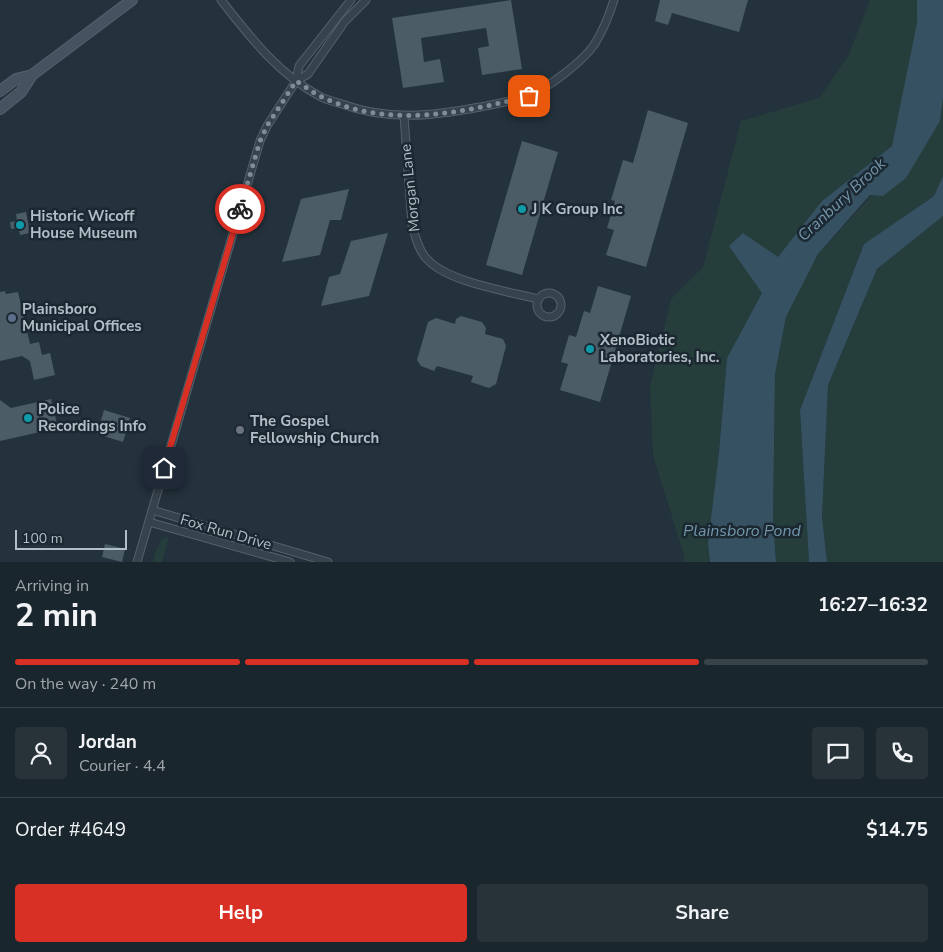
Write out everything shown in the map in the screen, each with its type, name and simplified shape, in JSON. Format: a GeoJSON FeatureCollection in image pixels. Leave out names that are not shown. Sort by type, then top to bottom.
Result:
{"type":"FeatureCollection","features":[{"type":"Feature","properties":{"kind":"street"},"geometry":{"type":"LineString","coordinates":[[0,109],[21,92],[32,75],[132,0]]}},
{"type":"Feature","properties":{"kind":"street"},"geometry":{"type":"LineString","coordinates":[[221,0],[265,54],[296,81],[322,97],[355,109],[380,115],[404,116],[452,112],[529,96],[554,82],[593,46],[608,18],[614,0]]}},
{"type":"Feature","properties":{"kind":"street"},"geometry":{"type":"LineString","coordinates":[[137,562],[260,141],[267,126],[296,81],[299,66],[351,0]]}},
{"type":"Feature","properties":{"kind":"street"},"geometry":{"type":"LineString","coordinates":[[296,81],[308,74],[344,21],[366,0]]}},
{"type":"Feature","properties":{"kind":"street"},"geometry":{"type":"LineString","coordinates":[[0,91],[16,79],[32,75]]}},
{"type":"Feature","properties":{"kind":"street","name":"Morgan Lane"},"geometry":{"type":"LineString","coordinates":[[404,116],[412,225],[416,240],[426,258],[443,271],[463,280],[538,299]]}},
{"type":"Feature","properties":{"kind":"street","name":"Fox Run Drive"},"geometry":{"type":"LineString","coordinates":[[152,510],[328,562]]}},
{"type":"Feature","properties":{"kind":"street","name":"Fox Run Drive"},"geometry":{"type":"LineString","coordinates":[[149,522],[290,562]]}},
{"type":"Feature","properties":{"kind":"green space"},"geometry":{"type":"Polygon","coordinates":[[[870,0],[917,0],[918,23],[892,146],[822,201],[778,258],[743,234],[762,293],[727,358],[719,452],[708,543],[710,562],[684,562],[684,555],[653,456],[650,386],[671,299],[703,267],[741,121],[819,98],[848,56],[870,0]]]}},
{"type":"Feature","properties":{"kind":"green space"},"geometry":{"type":"Polygon","coordinates":[[[943,97],[943,176],[934,196],[864,244],[800,410],[809,562],[776,562],[773,518],[775,374],[786,317],[818,254],[940,121],[943,97]]]}},
{"type":"Feature","properties":{"kind":"green space"},"geometry":{"type":"Polygon","coordinates":[[[943,216],[943,562],[827,562],[822,517],[828,385],[877,269],[943,216]]]}},
{"type":"Feature","properties":{"kind":"green space"},"geometry":{"type":"Polygon","coordinates":[[[169,536],[162,562],[153,562],[156,550],[161,542],[160,540],[169,536]]]}},
{"type":"Feature","properties":{"kind":"water","name":"Plainsboro Pond"},"geometry":{"type":"Polygon","coordinates":[[[917,0],[943,0],[943,97],[940,121],[906,178],[883,196],[870,195],[818,254],[786,317],[775,374],[773,517],[776,562],[710,562],[708,543],[719,452],[727,358],[762,293],[729,246],[743,233],[778,257],[822,201],[892,146],[917,23],[917,0]]]}},
{"type":"Feature","properties":{"kind":"water","name":"Plainsboro Pond"},"geometry":{"type":"Polygon","coordinates":[[[943,176],[943,216],[877,269],[828,385],[822,517],[827,562],[809,562],[800,410],[864,244],[934,196],[943,176]]]}},
{"type":"Feature","properties":{"kind":"building"},"geometry":{"type":"Polygon","coordinates":[[[511,0],[522,69],[482,75],[478,48],[489,46],[486,28],[421,38],[424,62],[440,59],[444,82],[403,88],[392,18],[511,0]]]}},
{"type":"Feature","properties":{"kind":"building"},"geometry":{"type":"Polygon","coordinates":[[[660,0],[748,0],[739,32],[672,13],[668,25],[655,21],[660,0]]]}},
{"type":"Feature","properties":{"kind":"building"},"geometry":{"type":"Polygon","coordinates":[[[648,110],[688,123],[646,267],[606,255],[614,230],[607,228],[615,201],[611,200],[623,160],[633,163],[648,110]]]}},
{"type":"Feature","properties":{"kind":"building","name":"J K Group Inc"},"geometry":{"type":"Polygon","coordinates":[[[522,141],[558,152],[522,275],[486,265],[522,141]]]}},
{"type":"Feature","properties":{"kind":"building"},"geometry":{"type":"Polygon","coordinates":[[[349,189],[341,220],[330,220],[320,255],[282,262],[301,199],[349,189]]]}},
{"type":"Feature","properties":{"kind":"building","name":"Historic Wicoff House Museum"},"geometry":{"type":"Polygon","coordinates":[[[26,212],[30,233],[20,235],[17,228],[11,229],[10,222],[17,221],[16,214],[26,212]]]}},
{"type":"Feature","properties":{"kind":"building"},"geometry":{"type":"Polygon","coordinates":[[[388,233],[369,296],[321,306],[329,277],[340,274],[351,241],[388,233]]]}},
{"type":"Feature","properties":{"kind":"building","name":"XenoBiotic Laboratories, Inc."},"geometry":{"type":"Polygon","coordinates":[[[598,286],[631,296],[600,402],[560,390],[568,364],[561,362],[569,335],[576,337],[584,311],[590,313],[598,286]]]}},
{"type":"Feature","properties":{"kind":"building","name":"Plainsboro Municipal Offices"},"geometry":{"type":"Polygon","coordinates":[[[5,291],[6,294],[18,292],[30,344],[39,342],[42,355],[50,353],[55,375],[34,380],[30,361],[22,356],[0,361],[0,292],[5,291]]]}},
{"type":"Feature","properties":{"kind":"building"},"geometry":{"type":"Polygon","coordinates":[[[461,316],[482,322],[486,328],[485,334],[503,339],[506,346],[496,384],[489,388],[471,382],[473,376],[437,366],[434,371],[421,366],[417,360],[428,322],[436,318],[455,324],[456,319],[461,316]]]}},
{"type":"Feature","properties":{"kind":"building","name":"Police Recordings Info"},"geometry":{"type":"Polygon","coordinates":[[[51,399],[58,428],[0,441],[0,400],[11,408],[51,399]]]}},
{"type":"Feature","properties":{"kind":"building"},"geometry":{"type":"Polygon","coordinates":[[[104,410],[130,418],[123,442],[97,434],[104,410]]]}},
{"type":"Feature","properties":{"kind":"building"},"geometry":{"type":"Polygon","coordinates":[[[105,544],[125,549],[122,562],[102,557],[105,544]]]}},
{"type":"Feature","properties":{"kind":"way so far"},"geometry":{"type":"LineString","coordinates":[[240,209],[260,141],[267,126],[296,81],[322,97],[355,109],[380,115],[404,116],[452,112],[529,96]]}},
{"type":"Feature","properties":{"kind":"place","name":"J K Group Inc"},"geometry":{"type":"Point","coordinates":[522,209]}},
{"type":"Feature","properties":{"kind":"place","name":"Historic Wicoff House Museum"},"geometry":{"type":"Point","coordinates":[20,225]}},
{"type":"Feature","properties":{"kind":"place","name":"Plainsboro Municipal Offices"},"geometry":{"type":"Point","coordinates":[12,318]}},
{"type":"Feature","properties":{"kind":"place","name":"XenoBiotic Laboratories, Inc."},"geometry":{"type":"Point","coordinates":[590,349]}},
{"type":"Feature","properties":{"kind":"place","name":"Police Recordings Info"},"geometry":{"type":"Point","coordinates":[28,418]}},
{"type":"Feature","properties":{"kind":"place","name":"The Gospel Fellowship Church"},"geometry":{"type":"Point","coordinates":[240,430]}},
{"type":"Feature","properties":{"kind":"route"},"geometry":{"type":"LineString","coordinates":[[164,468],[240,209]]}},
{"type":"Feature","properties":{"kind":"water label","name":"Cranbury Brook"},"geometry":{"type":"Point","coordinates":[841,199]}}]}
